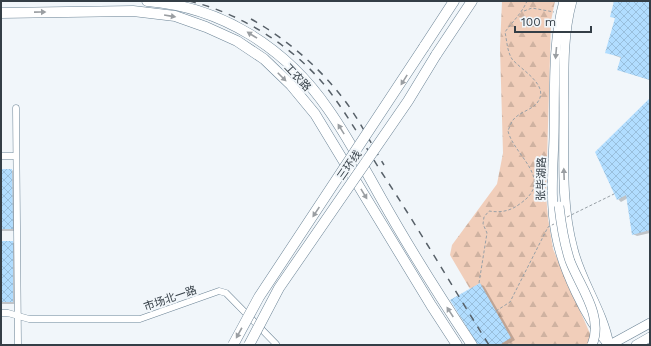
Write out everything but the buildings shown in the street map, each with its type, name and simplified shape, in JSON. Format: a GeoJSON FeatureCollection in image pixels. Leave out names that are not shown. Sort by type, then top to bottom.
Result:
{"type":"FeatureCollection","features":[{"type":"Feature","properties":{"kind":"highway","name":"工农路"},"geometry":{"type":"LineString","coordinates":[[147,1],[169,3],[228,22],[252,35],[280,55],[310,86],[344,133],[439,296],[472,345]]}},
{"type":"Feature","properties":{"kind":"highway","name":"三环线"},"geometry":{"type":"LineString","coordinates":[[233,345],[259,297],[454,1]]}},
{"type":"Feature","properties":{"kind":"highway","name":"三环线"},"geometry":{"type":"LineString","coordinates":[[249,345],[279,288],[408,101],[436,55],[472,1]]}},
{"type":"Feature","properties":{"kind":"highway","name":"工农路"},"geometry":{"type":"LineString","coordinates":[[1,13],[133,11],[174,16],[206,26],[237,41],[264,59],[291,86],[315,114],[431,305],[457,345]]}},
{"type":"Feature","properties":{"kind":"main road","name":"张毕湖路"},"geometry":{"type":"LineString","coordinates":[[564,1],[561,12],[556,58],[553,164],[553,200],[556,234],[564,261],[596,330],[609,345]]}},
{"type":"Feature","properties":{"kind":"main road","name":"张毕湖路"},"geometry":{"type":"LineString","coordinates":[[572,1],[569,13],[564,58],[564,160],[566,209],[573,250],[606,327],[609,345]]}},
{"type":"Feature","properties":{"kind":"main road"},"geometry":{"type":"LineString","coordinates":[[553,164],[562,230],[570,260],[594,315],[595,335],[592,345]]}},
{"type":"Feature","properties":{"kind":"main road"},"geometry":{"type":"LineString","coordinates":[[609,345],[650,323]]}},
{"type":"Feature","properties":{"kind":"main road"},"geometry":{"type":"LineString","coordinates":[[620,345],[650,328]]}},
{"type":"Feature","properties":{"kind":"main road"},"geometry":{"type":"LineString","coordinates":[[636,345],[650,337]]}},
{"type":"Feature","properties":{"kind":"street"},"geometry":{"type":"LineString","coordinates":[[16,108],[15,156],[18,345]]}},
{"type":"Feature","properties":{"kind":"street"},"geometry":{"type":"LineString","coordinates":[[1,156],[15,156]]}},
{"type":"Feature","properties":{"kind":"street","name":"市场北一路"},"geometry":{"type":"LineString","coordinates":[[1,313],[29,319],[140,319],[219,291],[226,293],[276,344]]}},
{"type":"Feature","properties":{"kind":"path"},"geometry":{"type":"LineString","coordinates":[[523,11],[527,1]]}},
{"type":"Feature","properties":{"kind":"path"},"geometry":{"type":"LineString","coordinates":[[479,283],[487,233],[482,224],[484,217],[489,211],[499,213],[508,211],[521,204],[527,198],[534,185],[534,173],[510,141],[508,131],[513,119],[536,105],[540,98],[541,91],[535,81],[512,58],[508,50],[505,32],[515,18],[523,11],[532,8],[561,12]]}},
{"type":"Feature","properties":{"kind":"path"},"geometry":{"type":"LineString","coordinates":[[561,220],[614,194]]}},
{"type":"Feature","properties":{"kind":"path"},"geometry":{"type":"LineString","coordinates":[[496,311],[510,302],[548,227],[554,224]]}},
{"type":"Feature","properties":{"kind":"green space"},"geometry":{"type":"Polygon","coordinates":[[[502,1],[555,1],[551,21],[546,195],[548,218],[553,249],[595,345],[503,345],[450,255],[452,245],[497,184],[503,153],[500,48],[502,1]]]}},
{"type":"Feature","properties":{"kind":"railway"},"geometry":{"type":"LineString","coordinates":[[189,1],[231,15],[271,37],[289,51],[322,82],[353,126],[489,345]]}},
{"type":"Feature","properties":{"kind":"railway"},"geometry":{"type":"LineString","coordinates":[[251,19],[289,44],[322,74],[342,97],[353,113],[384,165]]}}]}
